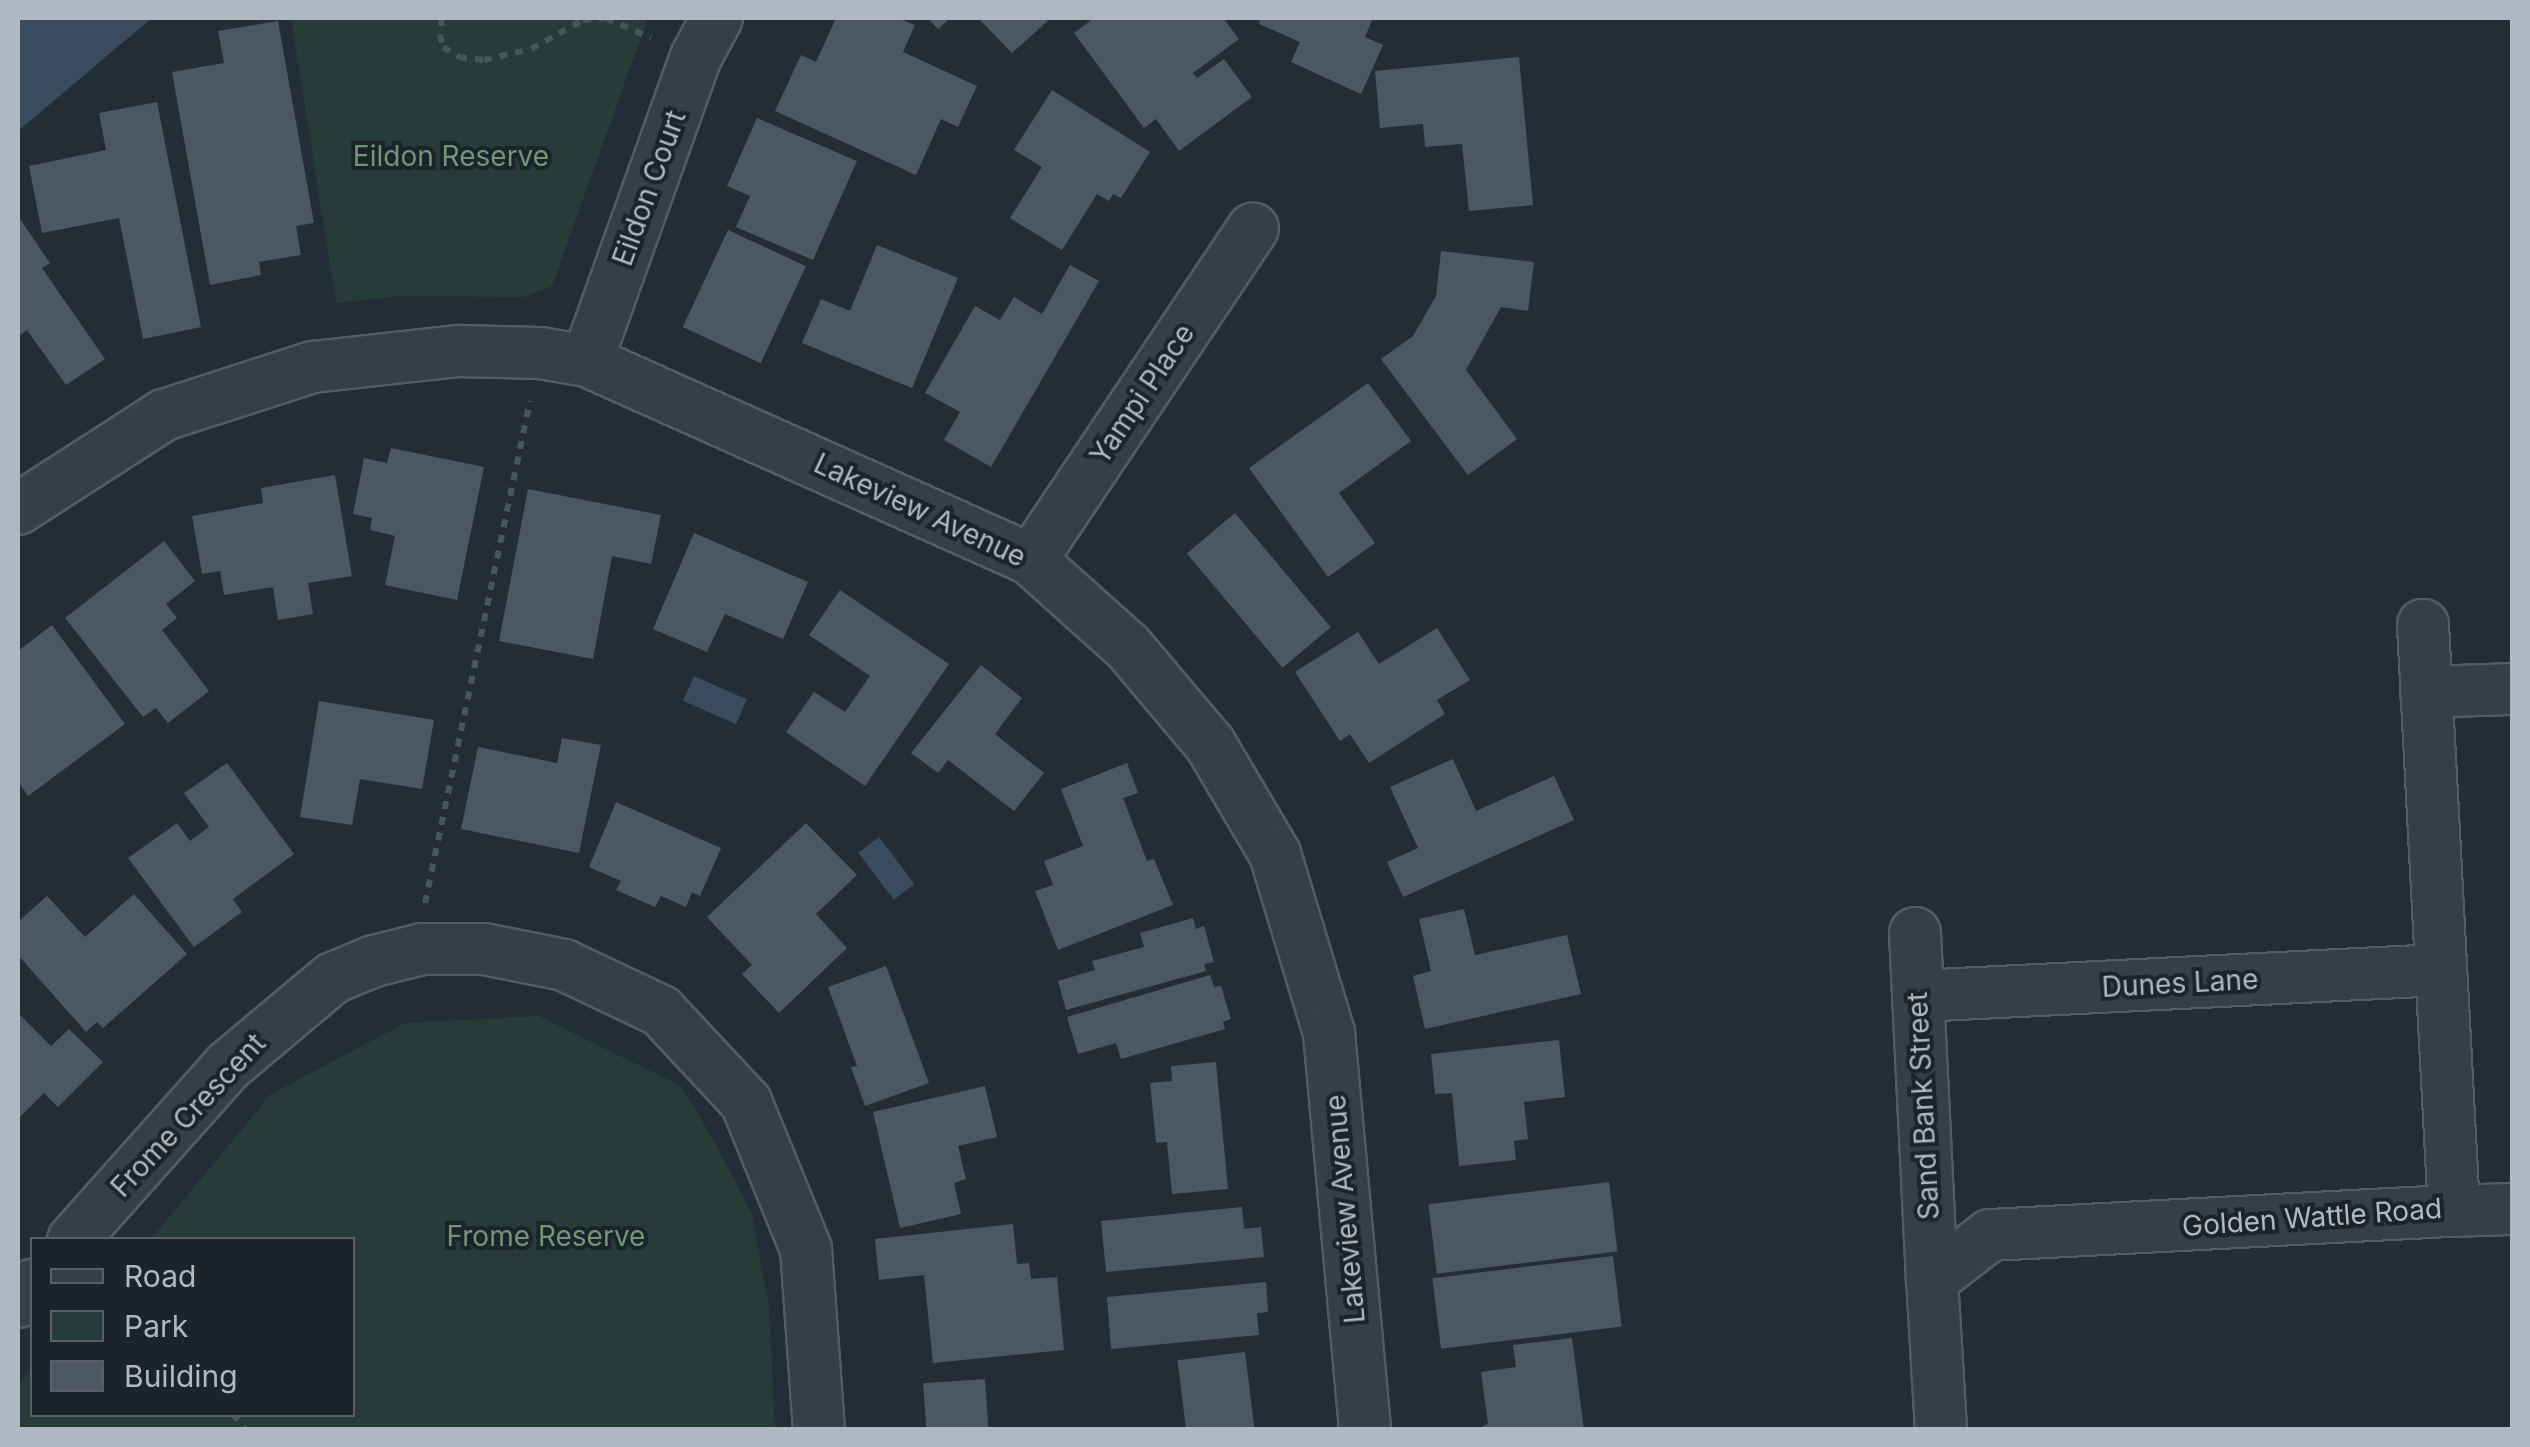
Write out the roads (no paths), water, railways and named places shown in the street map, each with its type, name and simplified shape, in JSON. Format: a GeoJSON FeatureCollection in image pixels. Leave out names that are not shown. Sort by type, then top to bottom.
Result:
{"type":"FeatureCollection","features":[{"type":"Feature","properties":{"kind":"street","name":"Eildon Court"},"geometry":{"type":"LineString","coordinates":[[564,357],[706,38]]}},
{"type":"Feature","properties":{"kind":"street","name":"Yampi Place"},"geometry":{"type":"LineString","coordinates":[[1031,560],[1253,228]]}},
{"type":"Feature","properties":{"kind":"street","name":"Lakeview Avenue"},"geometry":{"type":"LineString","coordinates":[[18,509],[164,414],[313,366],[459,351],[564,357],[1031,560],[1128,647],[1210,744],[1275,854],[1329,1033],[1365,1430]]}},
{"type":"Feature","properties":{"kind":"street","name":"Golden Wattle Road"},"geometry":{"type":"LineString","coordinates":[[1932,1280],[1990,1235],[2454,1211],[2423,625]]}},
{"type":"Feature","properties":{"kind":"street"},"geometry":{"type":"LineString","coordinates":[[2426,692],[2512,690]]}},
{"type":"Feature","properties":{"kind":"street","name":"Sand Bank Street"},"geometry":{"type":"LineString","coordinates":[[1914,933],[1932,1280]]}},
{"type":"Feature","properties":{"kind":"street","name":"Frome Crescent"},"geometry":{"type":"LineString","coordinates":[[76,1237],[228,1066],[284,1014],[333,978],[422,949],[484,949],[564,965],[660,1011],[746,1102],[806,1249],[818,1430]]}},
{"type":"Feature","properties":{"kind":"street","name":"Dunes Lane"},"geometry":{"type":"LineString","coordinates":[[1918,996],[2441,970]]}},
{"type":"Feature","properties":{"kind":"street"},"geometry":{"type":"LineString","coordinates":[[2454,1211],[2512,1209]]}},
{"type":"Feature","properties":{"kind":"street"},"geometry":{"type":"LineString","coordinates":[[1932,1280],[1941,1430]]}},
{"type":"Feature","properties":{"kind":"water"},"geometry":{"type":"Polygon","coordinates":[[[18,18],[152,18],[18,131],[18,18]]]}},
{"type":"Feature","properties":{"kind":"water"},"geometry":{"type":"Polygon","coordinates":[[[694,676],[747,700],[736,724],[683,701],[694,676]]]}},
{"type":"Feature","properties":{"kind":"water"},"geometry":{"type":"Polygon","coordinates":[[[879,837],[915,884],[894,900],[858,853],[879,837]]]}},
{"type":"Feature","properties":{"kind":"park label","name":"Eildon Reserve"},"geometry":{"type":"Point","coordinates":[451,156]}},
{"type":"Feature","properties":{"kind":"park label","name":"Frome Reserve"},"geometry":{"type":"Point","coordinates":[546,1236]}}]}
